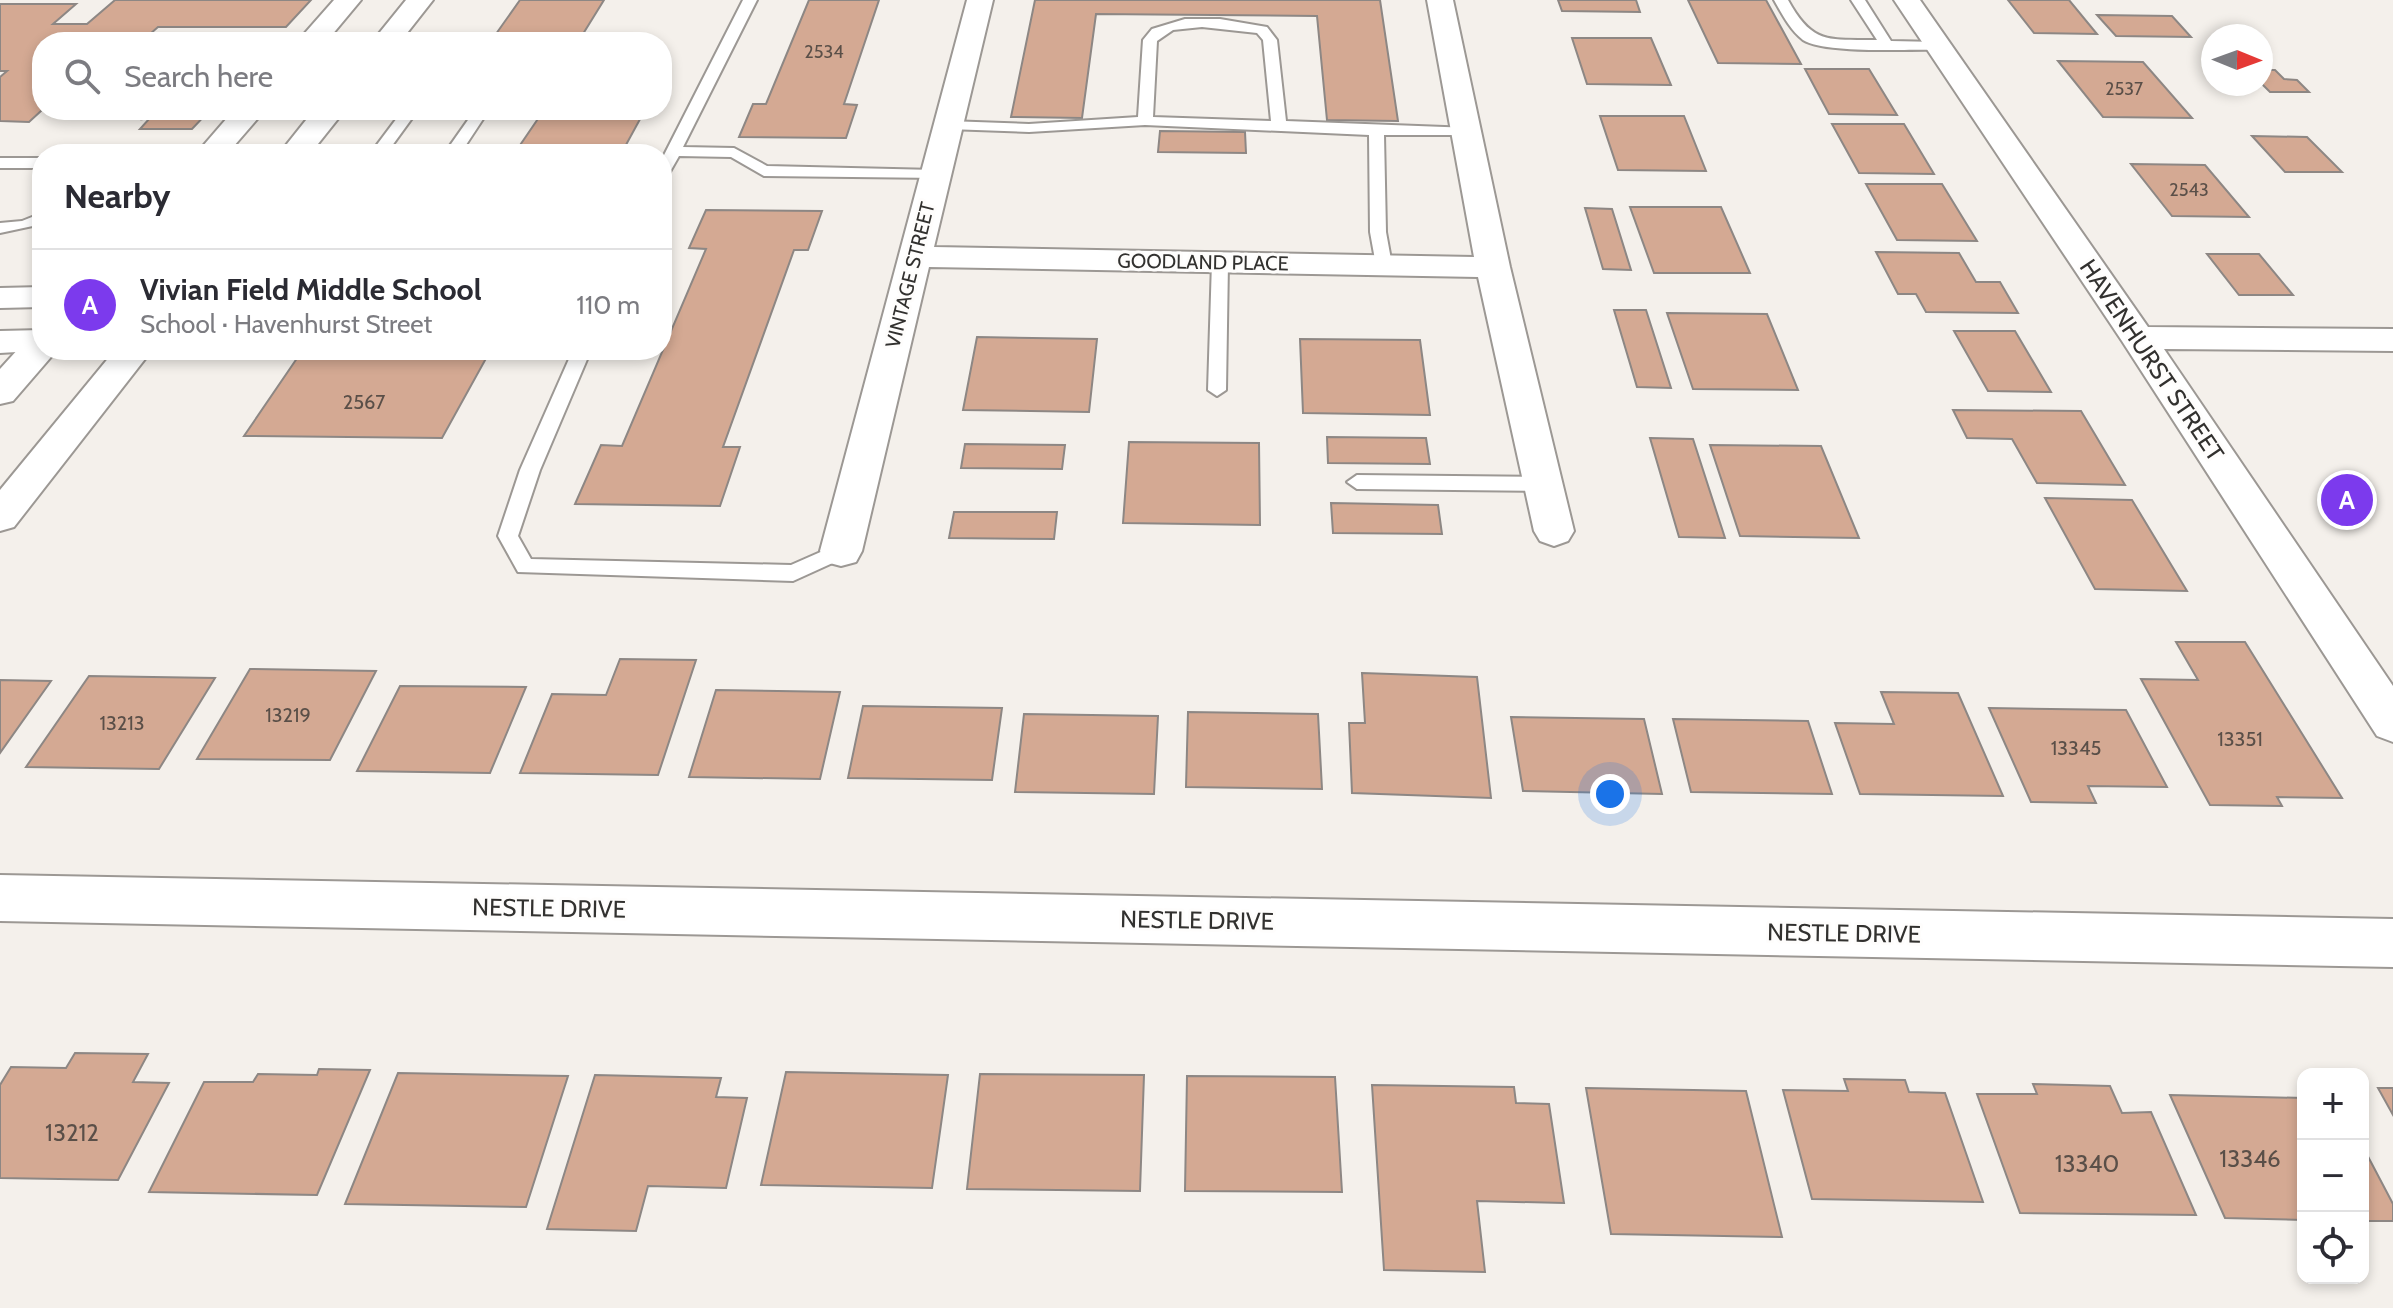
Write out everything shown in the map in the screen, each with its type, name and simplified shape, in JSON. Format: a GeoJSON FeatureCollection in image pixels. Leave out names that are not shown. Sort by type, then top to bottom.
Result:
{"type":"FeatureCollection","features":[{"type":"Feature","properties":{"kind":"street"},"geometry":{"type":"LineString","coordinates":[[320,32],[348,0]]}},
{"type":"Feature","properties":{"kind":"street"},"geometry":{"type":"LineString","coordinates":[[394,32],[420,0]]}},
{"type":"Feature","properties":{"kind":"street","name":"VINTAGE STREET"},"geometry":{"type":"LineString","coordinates":[[841,551],[980,0]]}},
{"type":"Feature","properties":{"kind":"street"},"geometry":{"type":"LineString","coordinates":[[1440,0],[1493,267],[1554,531]]}},
{"type":"Feature","properties":{"kind":"street","name":"HAVENHURST STREET"},"geometry":{"type":"LineString","coordinates":[[1907,0],[2138,338],[2393,723]]}},
{"type":"Feature","properties":{"kind":"street"},"geometry":{"type":"LineString","coordinates":[[220,144],[241,120]]}},
{"type":"Feature","properties":{"kind":"street"},"geometry":{"type":"LineString","coordinates":[[302,144],[322,120]]}},
{"type":"Feature","properties":{"kind":"street","name":"GOODLAND PLACE"},"geometry":{"type":"LineString","coordinates":[[914,257],[1493,267]]}},
{"type":"Feature","properties":{"kind":"street"},"geometry":{"type":"LineString","coordinates":[[0,298],[32,297]]}},
{"type":"Feature","properties":{"kind":"street"},"geometry":{"type":"LineString","coordinates":[[2138,338],[2393,340]]}},
{"type":"Feature","properties":{"kind":"street"},"geometry":{"type":"LineString","coordinates":[[0,342],[32,343]]}},
{"type":"Feature","properties":{"kind":"street"},"geometry":{"type":"LineString","coordinates":[[0,392],[32,355]]}},
{"type":"Feature","properties":{"kind":"street"},"geometry":{"type":"LineString","coordinates":[[0,517],[126,360]]}},
{"type":"Feature","properties":{"kind":"street","name":"NESTLE DRIVE"},"geometry":{"type":"LineString","coordinates":[[0,898],[2393,943]]}},
{"type":"Feature","properties":{"kind":"lane"},"geometry":{"type":"LineString","coordinates":[[672,155],[750,0]]}},
{"type":"Feature","properties":{"kind":"lane"},"geometry":{"type":"LineString","coordinates":[[1781,0],[1798,30],[1808,39],[1821,43],[1938,46]]}},
{"type":"Feature","properties":{"kind":"lane"},"geometry":{"type":"LineString","coordinates":[[1858,0],[1888,46]]}},
{"type":"Feature","properties":{"kind":"lane"},"geometry":{"type":"LineString","coordinates":[[1145,121],[1149,41],[1158,30],[1208,23],[1240,24],[1262,30],[1270,40],[1279,124]]}},
{"type":"Feature","properties":{"kind":"lane"},"geometry":{"type":"LineString","coordinates":[[386,144],[404,120]]}},
{"type":"Feature","properties":{"kind":"lane"},"geometry":{"type":"LineString","coordinates":[[459,144],[475,120]]}},
{"type":"Feature","properties":{"kind":"lane"},"geometry":{"type":"LineString","coordinates":[[948,125],[1058,128],[1145,121],[1466,131]]}},
{"type":"Feature","properties":{"kind":"lane"},"geometry":{"type":"LineString","coordinates":[[1376,130],[1378,232],[1384,265]]}},
{"type":"Feature","properties":{"kind":"lane"},"geometry":{"type":"LineString","coordinates":[[674,151],[734,153],[764,171],[935,175]]}},
{"type":"Feature","properties":{"kind":"lane"},"geometry":{"type":"LineString","coordinates":[[0,163],[32,163]]}},
{"type":"Feature","properties":{"kind":"lane"},"geometry":{"type":"LineString","coordinates":[[0,228],[32,222]]}},
{"type":"Feature","properties":{"kind":"lane"},"geometry":{"type":"LineString","coordinates":[[1217,390],[1220,262]]}},
{"type":"Feature","properties":{"kind":"lane"},"geometry":{"type":"LineString","coordinates":[[578,360],[530,470],[508,536],[525,567],[793,573],[841,551]]}},
{"type":"Feature","properties":{"kind":"lane"},"geometry":{"type":"LineString","coordinates":[[1357,482],[1543,484]]}},
{"type":"Feature","properties":{"kind":"building"},"geometry":{"type":"Polygon","coordinates":[[[115,0],[311,0],[286,27],[158,27],[152,32],[32,32],[32,119],[29,122],[0,121],[0,77],[7,71],[0,71],[0,4],[76,4],[53,24],[87,24],[115,0]]]}},
{"type":"Feature","properties":{"kind":"building"},"geometry":{"type":"Polygon","coordinates":[[[520,0],[604,0],[584,32],[497,32],[520,0]]]}},
{"type":"Feature","properties":{"kind":"building"},"geometry":{"type":"Polygon","coordinates":[[[809,0],[879,0],[844,104],[857,105],[846,138],[739,137],[753,104],[766,104],[809,0]]]}},
{"type":"Feature","properties":{"kind":"building"},"geometry":{"type":"Polygon","coordinates":[[[1035,0],[1380,0],[1398,121],[1327,120],[1317,16],[1096,14],[1082,118],[1011,117],[1035,0]]]}},
{"type":"Feature","properties":{"kind":"building"},"geometry":{"type":"Polygon","coordinates":[[[1558,0],[1636,0],[1640,12],[1562,11],[1558,0]]]}},
{"type":"Feature","properties":{"kind":"building"},"geometry":{"type":"Polygon","coordinates":[[[1688,0],[1766,0],[1801,64],[1718,63],[1688,0]]]}},
{"type":"Feature","properties":{"kind":"building"},"geometry":{"type":"Polygon","coordinates":[[[2008,0],[2069,0],[2097,34],[2034,33],[2008,0]]]}},
{"type":"Feature","properties":{"kind":"building"},"geometry":{"type":"Polygon","coordinates":[[[2097,15],[2172,16],[2191,37],[2116,36],[2097,15]]]}},
{"type":"Feature","properties":{"kind":"building"},"geometry":{"type":"Polygon","coordinates":[[[1572,38],[1651,38],[1671,85],[1587,84],[1572,38]]]}},
{"type":"Feature","properties":{"kind":"building"},"geometry":{"type":"Polygon","coordinates":[[[2058,61],[2143,62],[2192,118],[2103,117],[2058,61]]]}},
{"type":"Feature","properties":{"kind":"building"},"geometry":{"type":"Polygon","coordinates":[[[1805,69],[1869,69],[1897,115],[1829,114],[1805,69]]]}},
{"type":"Feature","properties":{"kind":"building"},"geometry":{"type":"Polygon","coordinates":[[[2273,70],[2284,79],[2297,80],[2309,92],[2273,92],[2273,70]]]}},
{"type":"Feature","properties":{"kind":"building"},"geometry":{"type":"Polygon","coordinates":[[[1600,116],[1684,116],[1706,171],[1618,170],[1600,116]]]}},
{"type":"Feature","properties":{"kind":"building"},"geometry":{"type":"Polygon","coordinates":[[[148,120],[201,120],[192,129],[140,129],[148,120]]]}},
{"type":"Feature","properties":{"kind":"building"},"geometry":{"type":"Polygon","coordinates":[[[537,120],[640,120],[626,144],[521,144],[537,120]]]}},
{"type":"Feature","properties":{"kind":"building"},"geometry":{"type":"Polygon","coordinates":[[[1832,124],[1904,124],[1934,174],[1859,173],[1832,124]]]}},
{"type":"Feature","properties":{"kind":"building"},"geometry":{"type":"Polygon","coordinates":[[[1160,131],[1245,132],[1246,153],[1158,152],[1160,131]]]}},
{"type":"Feature","properties":{"kind":"building"},"geometry":{"type":"Polygon","coordinates":[[[2252,136],[2307,137],[2342,172],[2285,172],[2252,136]]]}},
{"type":"Feature","properties":{"kind":"building"},"geometry":{"type":"Polygon","coordinates":[[[2131,164],[2205,165],[2249,217],[2172,216],[2131,164]]]}},
{"type":"Feature","properties":{"kind":"building"},"geometry":{"type":"Polygon","coordinates":[[[1866,184],[1942,184],[1977,241],[1897,240],[1866,184]]]}},
{"type":"Feature","properties":{"kind":"building"},"geometry":{"type":"Polygon","coordinates":[[[1630,207],[1721,207],[1750,273],[1654,273],[1630,207]]]}},
{"type":"Feature","properties":{"kind":"building"},"geometry":{"type":"Polygon","coordinates":[[[1585,208],[1612,209],[1631,270],[1603,269],[1585,208]]]}},
{"type":"Feature","properties":{"kind":"building"},"geometry":{"type":"Polygon","coordinates":[[[706,210],[822,211],[808,250],[794,250],[723,447],[740,447],[720,506],[575,504],[601,445],[622,446],[659,360],[672,360],[672,329],[706,249],[689,248],[706,210]]]}},
{"type":"Feature","properties":{"kind":"building"},"geometry":{"type":"Polygon","coordinates":[[[1876,252],[1959,253],[1976,282],[2000,282],[2018,313],[1926,312],[1916,294],[1898,294],[1876,252]]]}},
{"type":"Feature","properties":{"kind":"building"},"geometry":{"type":"Polygon","coordinates":[[[2207,254],[2259,254],[2293,295],[2239,295],[2207,254]]]}},
{"type":"Feature","properties":{"kind":"building"},"geometry":{"type":"Polygon","coordinates":[[[1614,310],[1646,310],[1671,388],[1637,387],[1614,310]]]}},
{"type":"Feature","properties":{"kind":"building"},"geometry":{"type":"Polygon","coordinates":[[[1667,313],[1767,314],[1798,390],[1693,389],[1667,313]]]}},
{"type":"Feature","properties":{"kind":"building"},"geometry":{"type":"Polygon","coordinates":[[[1954,331],[2015,331],[2051,392],[1988,391],[1954,331]]]}},
{"type":"Feature","properties":{"kind":"building"},"geometry":{"type":"Polygon","coordinates":[[[977,337],[1097,339],[1089,412],[963,410],[977,337]]]}},
{"type":"Feature","properties":{"kind":"building"},"geometry":{"type":"Polygon","coordinates":[[[1300,339],[1420,340],[1430,415],[1303,413],[1300,339]]]}},
{"type":"Feature","properties":{"kind":"building"},"geometry":{"type":"Polygon","coordinates":[[[296,360],[485,360],[442,438],[244,436],[296,360]]]}},
{"type":"Feature","properties":{"kind":"building"},"geometry":{"type":"Polygon","coordinates":[[[1953,410],[2081,411],[2125,485],[2037,483],[2012,439],[1967,438],[1953,410]]]}},
{"type":"Feature","properties":{"kind":"building"},"geometry":{"type":"Polygon","coordinates":[[[1327,437],[1426,438],[1430,464],[1328,463],[1327,437]]]}},
{"type":"Feature","properties":{"kind":"building"},"geometry":{"type":"Polygon","coordinates":[[[1650,438],[1693,439],[1725,538],[1679,537],[1650,438]]]}},
{"type":"Feature","properties":{"kind":"building"},"geometry":{"type":"Polygon","coordinates":[[[1129,442],[1259,443],[1260,525],[1123,523],[1129,442]]]}},
{"type":"Feature","properties":{"kind":"building"},"geometry":{"type":"Polygon","coordinates":[[[965,444],[1065,445],[1062,469],[961,468],[965,444]]]}},
{"type":"Feature","properties":{"kind":"building"},"geometry":{"type":"Polygon","coordinates":[[[1710,445],[1821,446],[1859,538],[1740,536],[1710,445]]]}},
{"type":"Feature","properties":{"kind":"building"},"geometry":{"type":"Polygon","coordinates":[[[2045,498],[2132,500],[2187,591],[2095,589],[2045,498]]]}},
{"type":"Feature","properties":{"kind":"building"},"geometry":{"type":"Polygon","coordinates":[[[1331,503],[1438,505],[1442,534],[1333,533],[1331,503]]]}},
{"type":"Feature","properties":{"kind":"building"},"geometry":{"type":"Polygon","coordinates":[[[954,512],[1057,512],[1054,539],[949,538],[954,512]]]}},
{"type":"Feature","properties":{"kind":"building"},"geometry":{"type":"Polygon","coordinates":[[[2176,642],[2245,642],[2342,798],[2277,797],[2282,806],[2210,805],[2141,679],[2198,680],[2176,642]]]}},
{"type":"Feature","properties":{"kind":"building"},"geometry":{"type":"Polygon","coordinates":[[[620,659],[696,660],[658,775],[520,773],[552,694],[606,695],[620,659]]]}},
{"type":"Feature","properties":{"kind":"building"},"geometry":{"type":"Polygon","coordinates":[[[250,669],[376,671],[330,760],[197,759],[250,669]]]}},
{"type":"Feature","properties":{"kind":"building"},"geometry":{"type":"Polygon","coordinates":[[[1362,673],[1477,677],[1491,798],[1352,793],[1349,723],[1365,723],[1362,673]]]}},
{"type":"Feature","properties":{"kind":"building"},"geometry":{"type":"Polygon","coordinates":[[[89,676],[215,678],[159,769],[26,767],[89,676]]]}},
{"type":"Feature","properties":{"kind":"building"},"geometry":{"type":"Polygon","coordinates":[[[0,680],[51,681],[0,753],[0,680]]]}},
{"type":"Feature","properties":{"kind":"building"},"geometry":{"type":"Polygon","coordinates":[[[400,686],[526,687],[490,773],[357,771],[400,686]]]}},
{"type":"Feature","properties":{"kind":"building"},"geometry":{"type":"Polygon","coordinates":[[[716,690],[840,692],[820,779],[689,777],[716,690]]]}},
{"type":"Feature","properties":{"kind":"building"},"geometry":{"type":"Polygon","coordinates":[[[1881,692],[1958,693],[2003,796],[1860,794],[1835,723],[1894,724],[1881,692]]]}},
{"type":"Feature","properties":{"kind":"building"},"geometry":{"type":"Polygon","coordinates":[[[863,706],[1002,708],[992,780],[848,778],[863,706]]]}},
{"type":"Feature","properties":{"kind":"building"},"geometry":{"type":"Polygon","coordinates":[[[1989,708],[2126,710],[2167,787],[2088,786],[2096,803],[2031,802],[1989,708]]]}},
{"type":"Feature","properties":{"kind":"building"},"geometry":{"type":"Polygon","coordinates":[[[1188,712],[1318,714],[1322,789],[1186,787],[1188,712]]]}},
{"type":"Feature","properties":{"kind":"building"},"geometry":{"type":"Polygon","coordinates":[[[1024,714],[1158,716],[1154,794],[1015,792],[1024,714]]]}},
{"type":"Feature","properties":{"kind":"building"},"geometry":{"type":"Polygon","coordinates":[[[1511,717],[1644,719],[1662,794],[1523,791],[1511,717]]]}},
{"type":"Feature","properties":{"kind":"building"},"geometry":{"type":"Polygon","coordinates":[[[1673,719],[1808,721],[1832,794],[1691,792],[1673,719]]]}},
{"type":"Feature","properties":{"kind":"building"},"geometry":{"type":"Polygon","coordinates":[[[75,1053],[148,1054],[133,1082],[169,1083],[118,1180],[0,1178],[0,1085],[11,1067],[66,1068],[75,1053]]]}},
{"type":"Feature","properties":{"kind":"building"},"geometry":{"type":"Polygon","coordinates":[[[319,1069],[370,1070],[317,1195],[149,1192],[204,1082],[253,1082],[258,1074],[317,1075],[319,1069]]]}},
{"type":"Feature","properties":{"kind":"building"},"geometry":{"type":"Polygon","coordinates":[[[786,1072],[948,1075],[932,1188],[761,1185],[786,1072]]]}},
{"type":"Feature","properties":{"kind":"building"},"geometry":{"type":"Polygon","coordinates":[[[398,1073],[568,1076],[526,1207],[345,1204],[398,1073]]]}},
{"type":"Feature","properties":{"kind":"building"},"geometry":{"type":"Polygon","coordinates":[[[980,1074],[1144,1075],[1140,1191],[967,1189],[980,1074]]]}},
{"type":"Feature","properties":{"kind":"building"},"geometry":{"type":"Polygon","coordinates":[[[595,1075],[721,1078],[716,1097],[747,1098],[726,1188],[648,1186],[636,1231],[547,1229],[595,1075]]]}},
{"type":"Feature","properties":{"kind":"building"},"geometry":{"type":"Polygon","coordinates":[[[1187,1076],[1335,1077],[1342,1192],[1185,1191],[1187,1076]]]}},
{"type":"Feature","properties":{"kind":"building"},"geometry":{"type":"Polygon","coordinates":[[[1844,1079],[1905,1080],[1909,1092],[1945,1093],[1983,1202],[1812,1199],[1783,1090],[1848,1091],[1844,1079]]]}},
{"type":"Feature","properties":{"kind":"building"},"geometry":{"type":"Polygon","coordinates":[[[2033,1084],[2110,1086],[2122,1113],[2151,1112],[2196,1215],[2020,1213],[1977,1094],[2037,1094],[2033,1084]]]}},
{"type":"Feature","properties":{"kind":"building"},"geometry":{"type":"Polygon","coordinates":[[[1372,1085],[1514,1087],[1516,1103],[1549,1104],[1564,1203],[1477,1201],[1485,1272],[1384,1270],[1372,1085]]]}},
{"type":"Feature","properties":{"kind":"building"},"geometry":{"type":"Polygon","coordinates":[[[1586,1088],[1746,1091],[1782,1237],[1611,1234],[1586,1088]]]}},
{"type":"Feature","properties":{"kind":"building"},"geometry":{"type":"Polygon","coordinates":[[[2378,1088],[2393,1088],[2393,1115],[2378,1088]]]}},
{"type":"Feature","properties":{"kind":"building"},"geometry":{"type":"Polygon","coordinates":[[[2170,1095],[2297,1098],[2297,1220],[2225,1218],[2170,1095]]]}},
{"type":"Feature","properties":{"kind":"building"},"geometry":{"type":"Polygon","coordinates":[[[2369,1158],[2393,1204],[2393,1221],[2369,1221],[2369,1158]]]}},
{"type":"Feature","properties":{"kind":"place","name":"Vivian Field Middle School"},"geometry":{"type":"Point","coordinates":[2347,500]}}]}
